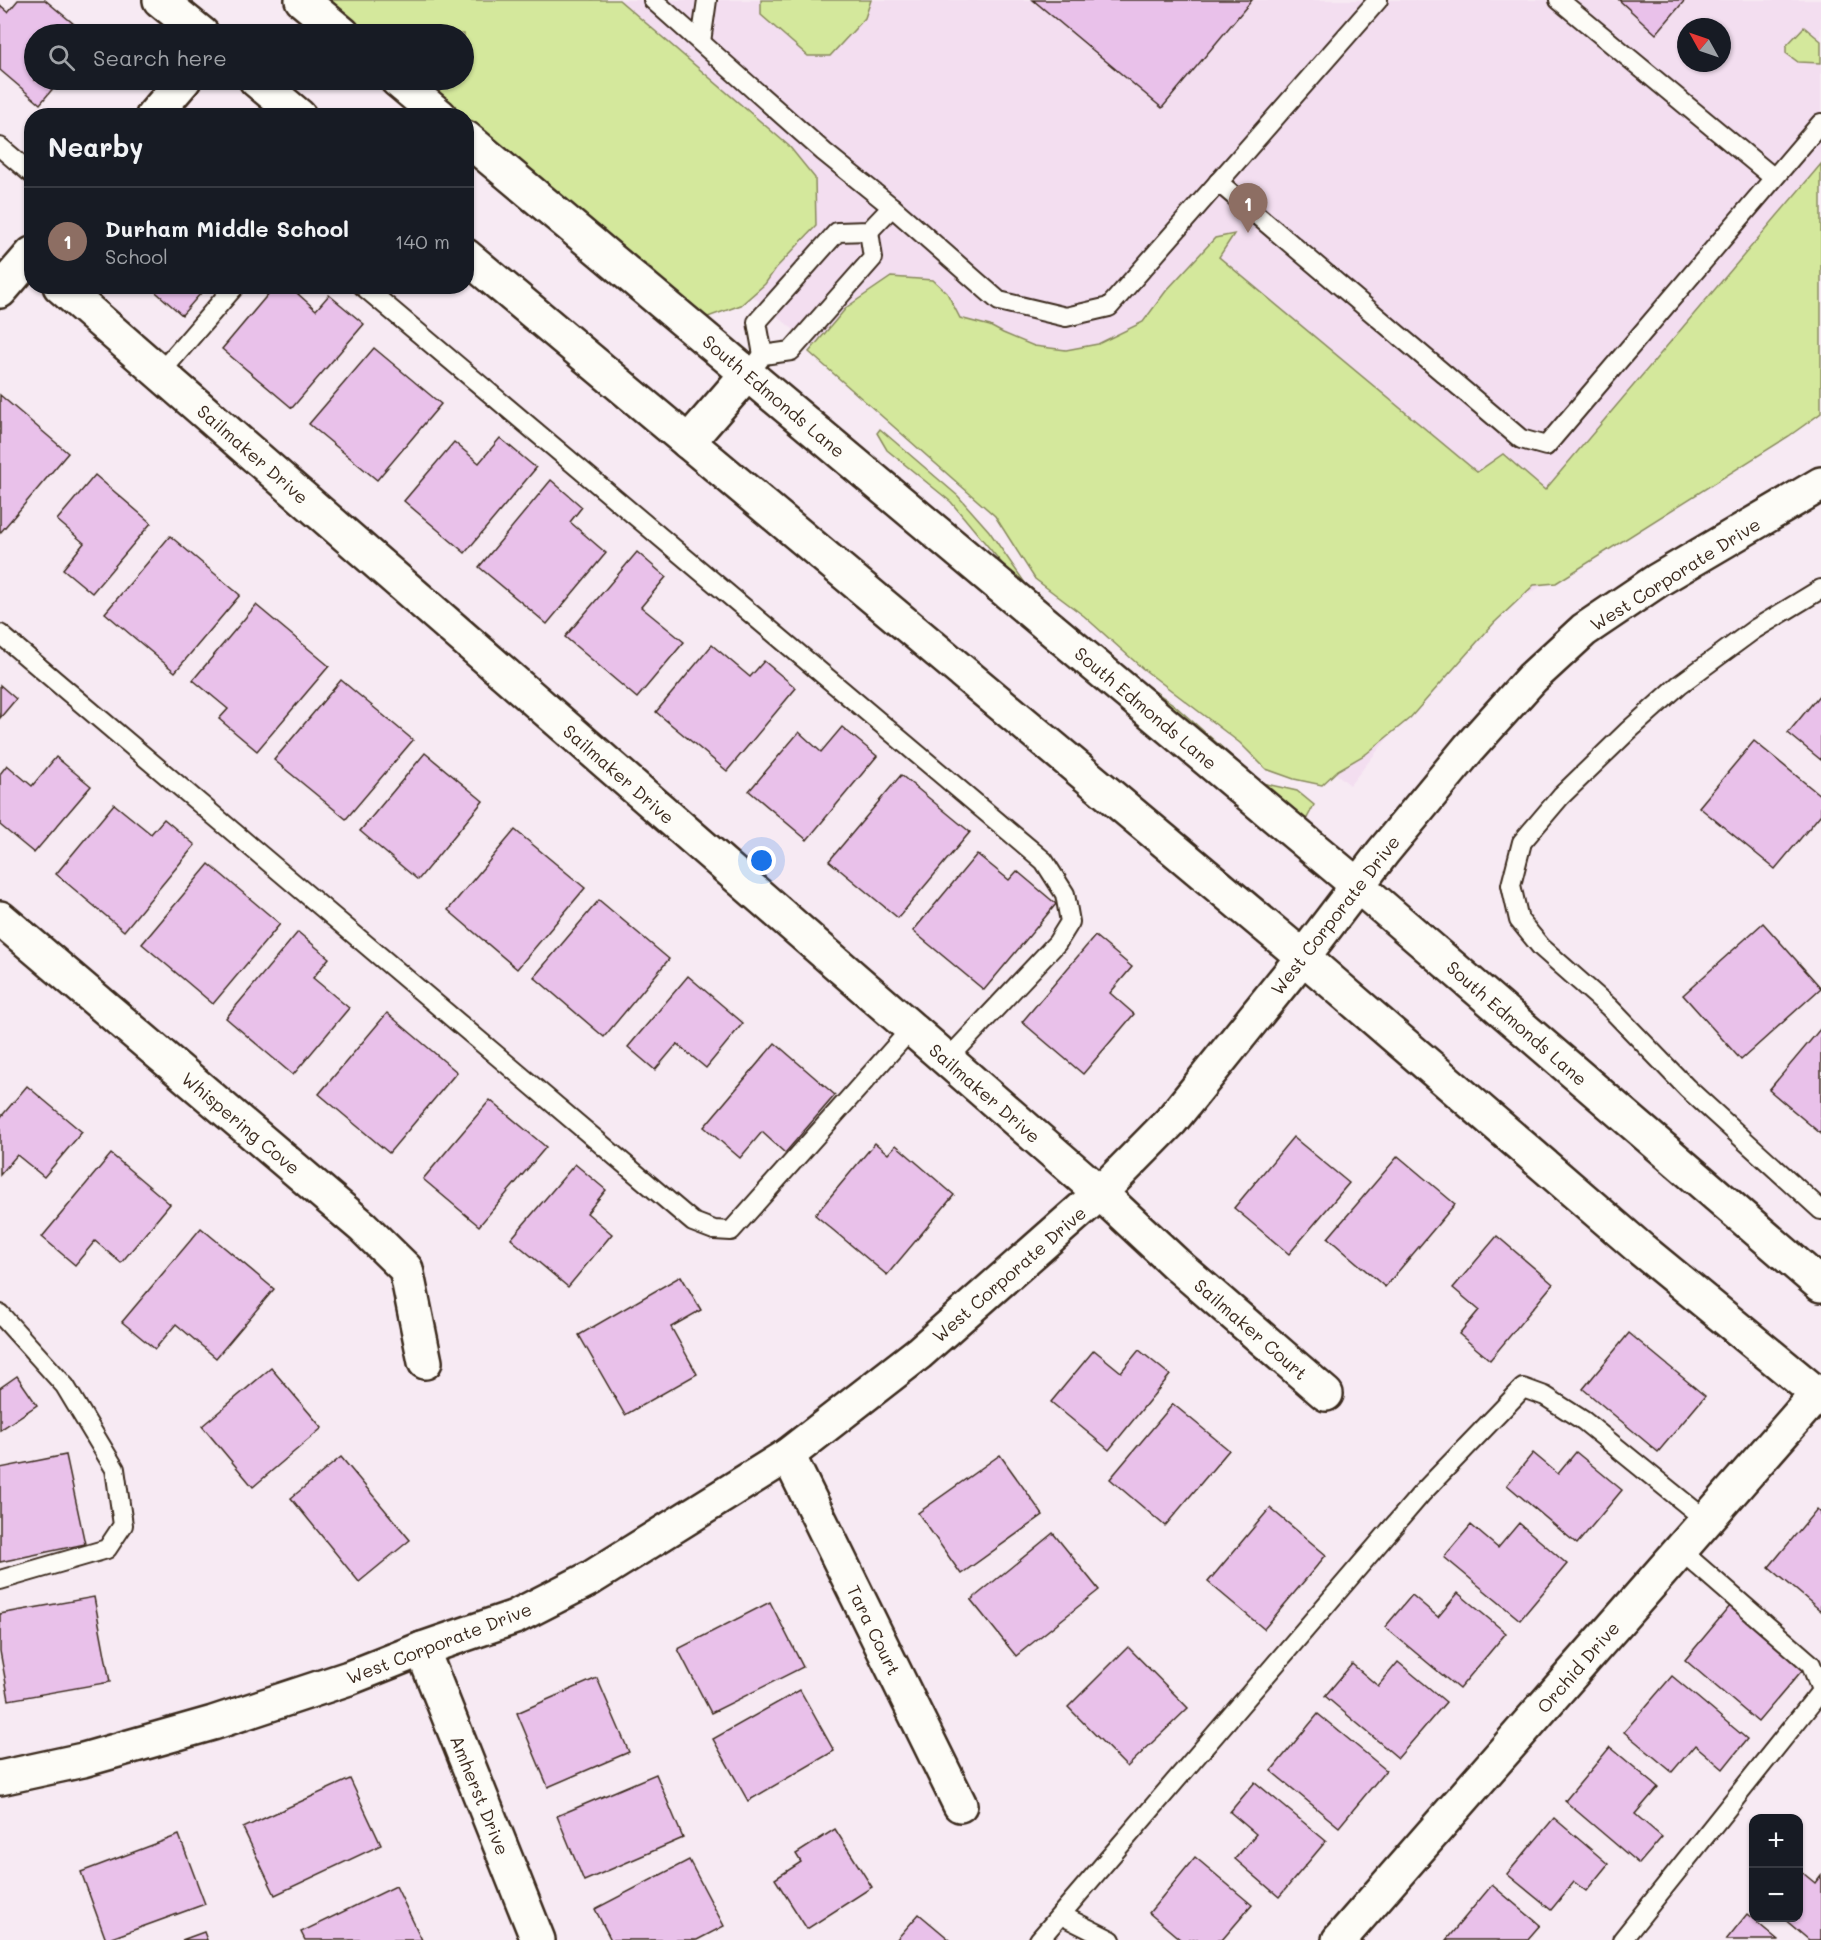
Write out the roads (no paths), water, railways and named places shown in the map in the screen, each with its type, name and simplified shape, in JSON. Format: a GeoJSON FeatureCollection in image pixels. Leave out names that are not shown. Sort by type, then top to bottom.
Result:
{"type":"FeatureCollection","features":[{"type":"Feature","properties":{"kind":"street"},"geometry":{"type":"LineString","coordinates":[[160,0],[190,24]]}},
{"type":"Feature","properties":{"kind":"street"},"geometry":{"type":"LineString","coordinates":[[302,0],[331,24]]}},
{"type":"Feature","properties":{"kind":"street"},"geometry":{"type":"LineString","coordinates":[[160,108],[175,90]]}},
{"type":"Feature","properties":{"kind":"street"},"geometry":{"type":"LineString","coordinates":[[268,90],[289,108]]}},
{"type":"Feature","properties":{"kind":"street"},"geometry":{"type":"LineString","coordinates":[[409,90],[430,108]]}},
{"type":"Feature","properties":{"kind":"street","name":"South Edmonds Lane"},"geometry":{"type":"LineString","coordinates":[[474,144],[755,364],[1821,1285]]}},
{"type":"Feature","properties":{"kind":"street"},"geometry":{"type":"LineString","coordinates":[[474,263],[1303,957],[1642,1250],[1819,1396]]}},
{"type":"Feature","properties":{"kind":"street"},"geometry":{"type":"LineString","coordinates":[[0,291],[24,265]]}},
{"type":"Feature","properties":{"kind":"street","name":"Sailmaker Drive"},"geometry":{"type":"LineString","coordinates":[[69,294],[1100,1193],[1176,1264]]}},
{"type":"Feature","properties":{"kind":"street"},"geometry":{"type":"LineString","coordinates":[[688,442],[755,364]]}},
{"type":"Feature","properties":{"kind":"street","name":"West Corporate Drive"},"geometry":{"type":"LineString","coordinates":[[0,1778],[83,1760],[213,1723],[350,1678],[515,1617],[591,1578],[788,1455],[919,1353],[1100,1193],[1171,1121],[1303,957],[1357,885],[1469,748],[1533,678],[1584,630],[1658,580],[1821,484]]}},
{"type":"Feature","properties":{"kind":"street","name":"Whispering Cove"},"geometry":{"type":"LineString","coordinates":[[0,918],[363,1227],[406,1269],[425,1362]]}},
{"type":"Feature","properties":{"kind":"street","name":"Sailmaker Court"},"geometry":{"type":"LineString","coordinates":[[1176,1264],[1326,1394]]}},
{"type":"Feature","properties":{"kind":"street","name":"Orchid Drive"},"geometry":{"type":"LineString","coordinates":[[1339,1940],[1706,1520],[1819,1396]]}},
{"type":"Feature","properties":{"kind":"street","name":"Tara Court"},"geometry":{"type":"LineString","coordinates":[[788,1455],[960,1805]]}},
{"type":"Feature","properties":{"kind":"street","name":"Amherst Drive"},"geometry":{"type":"LineString","coordinates":[[422,1650],[538,1940]]}},
{"type":"Feature","properties":{"kind":"lane"},"geometry":{"type":"LineString","coordinates":[[653,0],[824,152],[892,207],[999,301],[1066,317],[1109,307],[1378,0]]}},
{"type":"Feature","properties":{"kind":"lane"},"geometry":{"type":"LineString","coordinates":[[701,42],[706,0]]}},
{"type":"Feature","properties":{"kind":"lane"},"geometry":{"type":"LineString","coordinates":[[1559,0],[1774,178]]}},
{"type":"Feature","properties":{"kind":"lane"},"geometry":{"type":"LineString","coordinates":[[1218,182],[1521,439],[1546,446],[1821,123]]}},
{"type":"Feature","properties":{"kind":"lane"},"geometry":{"type":"LineString","coordinates":[[0,147],[24,167]]}},
{"type":"Feature","properties":{"kind":"lane"},"geometry":{"type":"LineString","coordinates":[[869,231],[873,258],[791,351],[755,364],[757,322],[837,232],[869,231],[892,207]]}},
{"type":"Feature","properties":{"kind":"lane"},"geometry":{"type":"LineString","coordinates":[[160,373],[228,294]]}},
{"type":"Feature","properties":{"kind":"lane"},"geometry":{"type":"LineString","coordinates":[[372,294],[1044,861],[1065,894],[1070,922],[1058,944],[947,1060]]}},
{"type":"Feature","properties":{"kind":"lane"},"geometry":{"type":"LineString","coordinates":[[1821,590],[1755,630],[1679,685],[1628,731],[1561,796],[1521,842],[1511,885],[1519,920],[1541,947],[1609,1007],[1687,1088],[1821,1210]]}},
{"type":"Feature","properties":{"kind":"lane"},"geometry":{"type":"LineString","coordinates":[[0,634],[693,1222],[714,1230],[730,1231],[911,1029]]}},
{"type":"Feature","properties":{"kind":"lane"},"geometry":{"type":"LineString","coordinates":[[0,1314],[65,1386],[115,1469],[123,1525],[107,1549],[0,1580]]}},
{"type":"Feature","properties":{"kind":"lane"},"geometry":{"type":"LineString","coordinates":[[1039,1940],[1422,1493],[1523,1388],[1545,1396],[1584,1421],[1706,1520]]}},
{"type":"Feature","properties":{"kind":"lane"},"geometry":{"type":"LineString","coordinates":[[1622,1940],[1821,1690],[1811,1664],[1680,1550]]}},
{"type":"Feature","properties":{"kind":"lane"},"geometry":{"type":"LineString","coordinates":[[1061,1915],[1111,1940]]}},
{"type":"Feature","properties":{"kind":"place","name":"Durham Middle School"},"geometry":{"type":"Point","coordinates":[1248,233]}}]}
